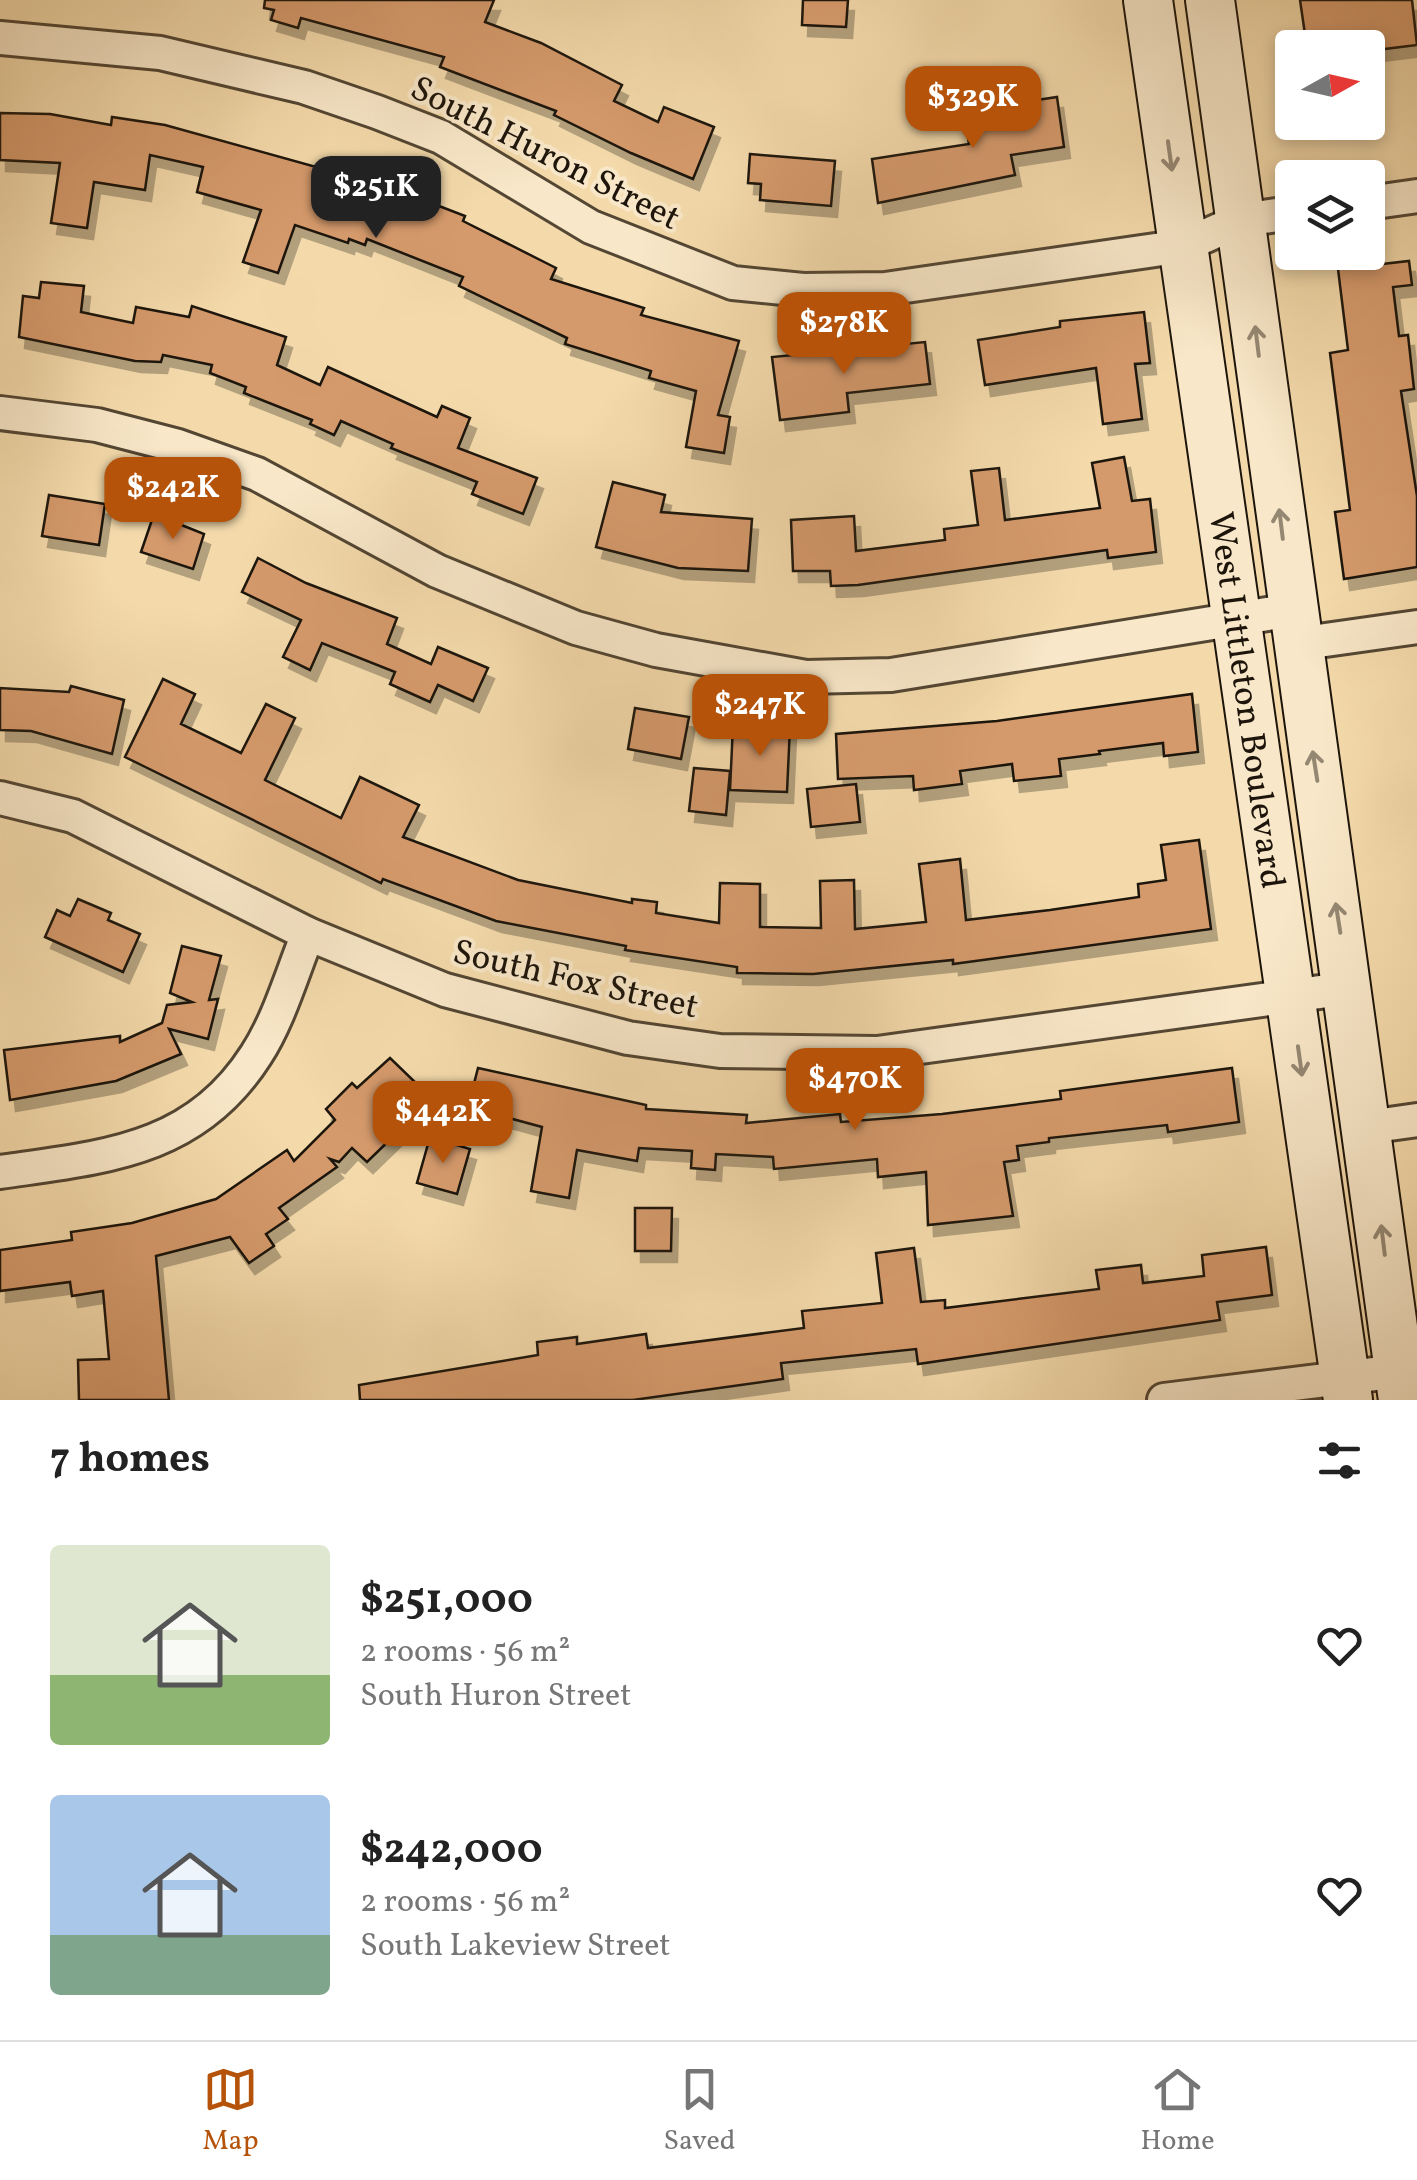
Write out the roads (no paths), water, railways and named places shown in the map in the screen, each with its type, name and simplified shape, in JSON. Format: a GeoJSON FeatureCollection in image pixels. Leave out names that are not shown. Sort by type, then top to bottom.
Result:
{"type":"FeatureCollection","features":[{"type":"Feature","properties":{"kind":"main road","name":"West Littleton Boulevard"},"geometry":{"type":"LineString","coordinates":[[1148,0],[1346,1390]]}},
{"type":"Feature","properties":{"kind":"main road","name":"West Littleton Boulevard"},"geometry":{"type":"LineString","coordinates":[[1210,0],[1401,1386]]}},
{"type":"Feature","properties":{"kind":"street","name":"South Huron Street"},"geometry":{"type":"LineString","coordinates":[[0,38],[160,53],[341,100],[441,138],[591,227],[733,283],[803,290],[885,289],[1183,246],[1241,220],[1275,215]]}},
{"type":"Feature","properties":{"kind":"street"},"geometry":{"type":"LineString","coordinates":[[1385,200],[1417,196]]}},
{"type":"Feature","properties":{"kind":"street"},"geometry":{"type":"LineString","coordinates":[[0,413],[97,425],[178,446],[257,474],[437,571],[576,628],[656,650],[806,677],[891,675],[1235,618],[1294,627],[1417,627]]}},
{"type":"Feature","properties":{"kind":"street","name":"South Fox Street"},"geometry":{"type":"LineString","coordinates":[[0,798],[73,816],[308,934],[444,990],[535,1017],[628,1038],[720,1052],[877,1053],[1349,988]]}},
{"type":"Feature","properties":{"kind":"street"},"geometry":{"type":"LineString","coordinates":[[0,1172],[127,1153],[176,1132],[209,1110],[258,1053],[308,934]]}},
{"type":"Feature","properties":{"kind":"street"},"geometry":{"type":"LineString","coordinates":[[1368,1127],[1417,1120]]}},
{"type":"Feature","properties":{"kind":"street"},"geometry":{"type":"LineString","coordinates":[[1164,1400],[1401,1386]]}}]}
